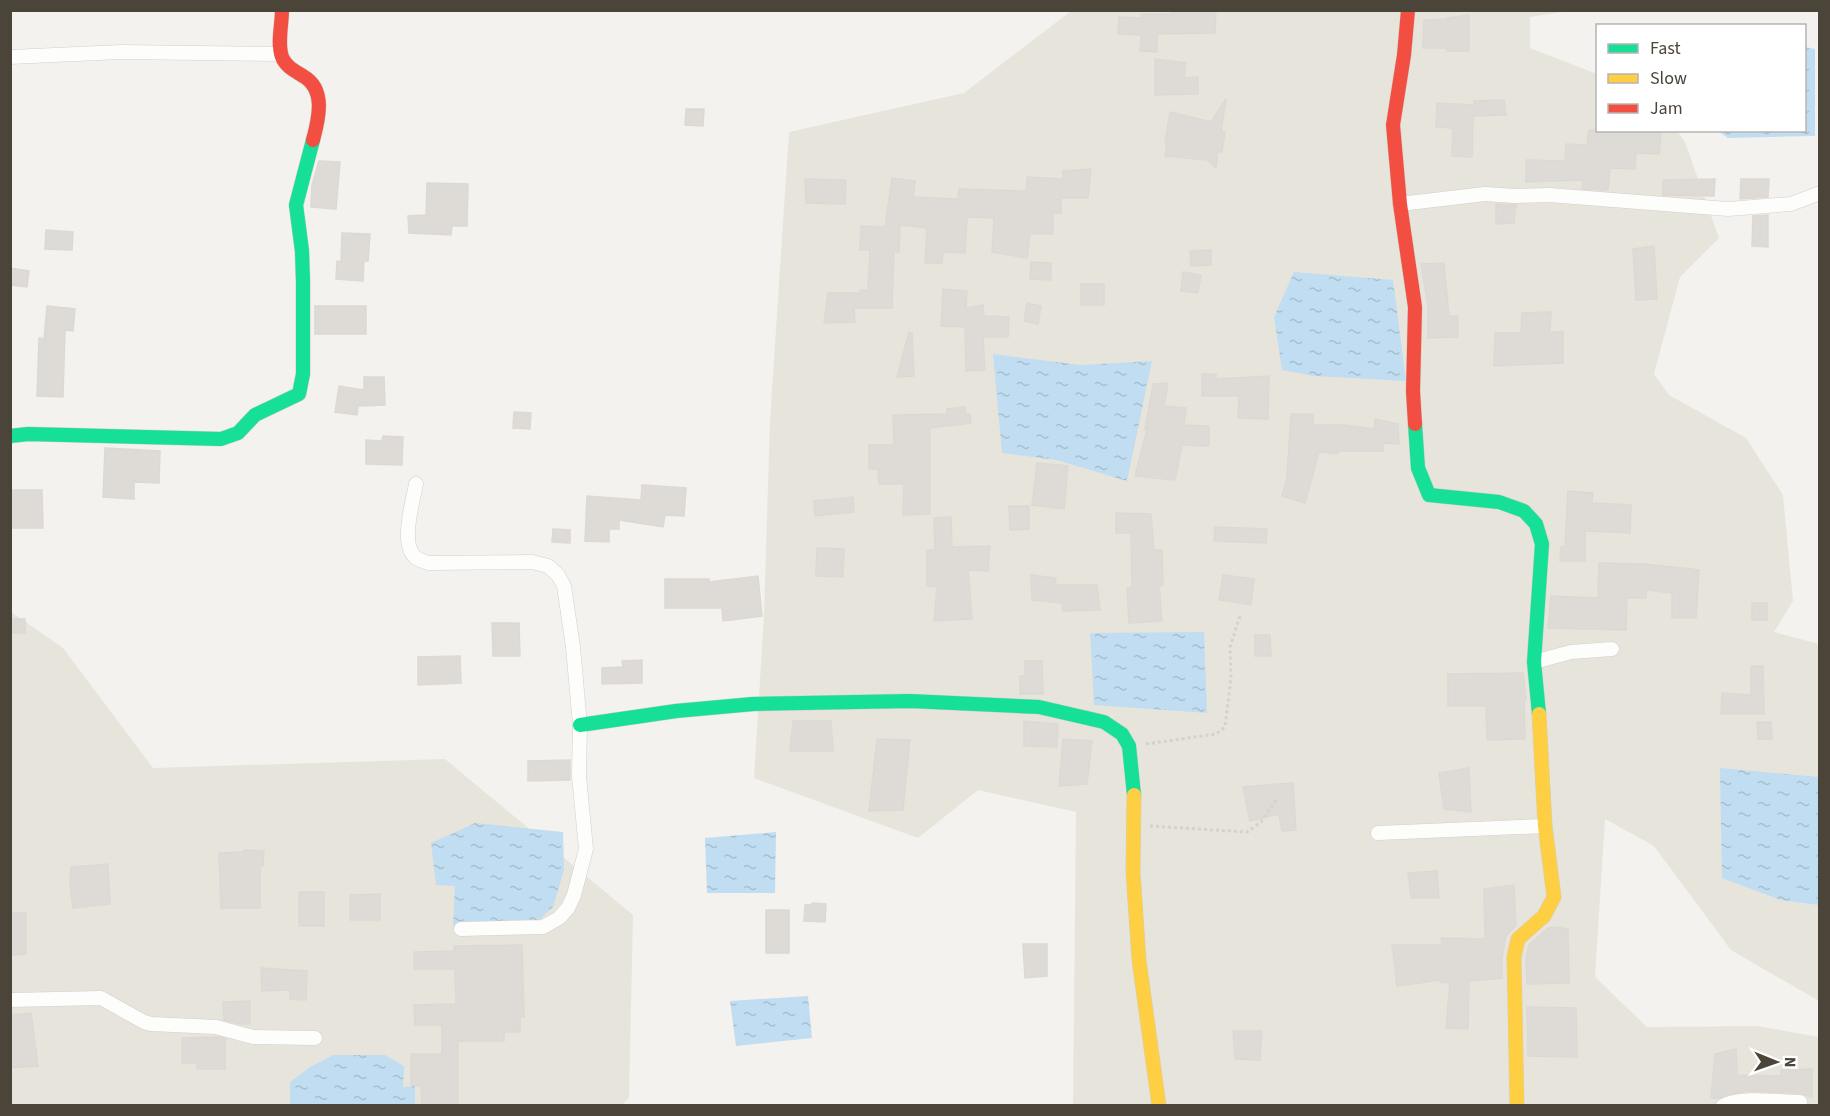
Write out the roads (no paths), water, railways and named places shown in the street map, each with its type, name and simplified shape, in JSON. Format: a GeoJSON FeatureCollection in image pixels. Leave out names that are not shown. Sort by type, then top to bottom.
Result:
{"type":"FeatureCollection","features":[{"type":"Feature","properties":{"kind":"street"},"geometry":{"type":"LineString","coordinates":[[10,436],[28,434],[220,439],[238,434],[255,416],[299,394],[303,375],[302,249],[296,225],[296,206],[302,172],[319,113],[314,81],[285,63],[281,54],[282,10]]}},
{"type":"Feature","properties":{"kind":"street"},"geometry":{"type":"LineString","coordinates":[[1408,10],[1404,55],[1393,125],[1400,204],[1415,307],[1413,391],[1418,468],[1429,495],[1467,498],[1524,510],[1532,517],[1542,544],[1534,662],[1542,739],[1545,826],[1554,897],[1544,916],[1518,939],[1514,957],[1517,1106]]}},
{"type":"Feature","properties":{"kind":"street"},"geometry":{"type":"LineString","coordinates":[[10,57],[121,52],[281,54]]}},
{"type":"Feature","properties":{"kind":"street"},"geometry":{"type":"LineString","coordinates":[[1400,204],[1485,194],[1549,195],[1728,209],[1791,204],[1820,193]]}},
{"type":"Feature","properties":{"kind":"street"},"geometry":{"type":"LineString","coordinates":[[416,484],[407,529],[411,552],[415,558],[428,563],[532,562],[548,566],[558,575],[564,586],[573,647],[579,725],[579,776],[586,849],[574,895],[568,908],[559,918],[543,927],[461,929]]}},
{"type":"Feature","properties":{"kind":"street"},"geometry":{"type":"LineString","coordinates":[[1534,662],[1571,652],[1612,649]]}},
{"type":"Feature","properties":{"kind":"street"},"geometry":{"type":"LineString","coordinates":[[579,725],[676,711],[753,704],[910,701],[1039,707],[1104,722],[1122,734],[1129,746],[1134,783],[1133,872],[1139,960],[1159,1106]]}},
{"type":"Feature","properties":{"kind":"street"},"geometry":{"type":"LineString","coordinates":[[1378,833],[1545,826]]}},
{"type":"Feature","properties":{"kind":"street"},"geometry":{"type":"LineString","coordinates":[[10,1000],[101,998],[151,1024],[216,1027],[253,1037],[315,1038]]}},
{"type":"Feature","properties":{"kind":"street"},"geometry":{"type":"LineString","coordinates":[[1722,1106],[1729,1102],[1744,1101],[1800,1102]]}},
{"type":"Feature","properties":{"kind":"water"},"geometry":{"type":"Polygon","coordinates":[[[1806,47],[1815,49],[1815,136],[1728,138],[1719,132],[1806,132],[1806,47]]]}},
{"type":"Feature","properties":{"kind":"water"},"geometry":{"type":"Polygon","coordinates":[[[1294,272],[1393,280],[1406,381],[1314,376],[1282,370],[1274,317],[1294,272]]]}},
{"type":"Feature","properties":{"kind":"water"},"geometry":{"type":"Polygon","coordinates":[[[993,354],[1081,365],[1152,361],[1127,481],[1057,460],[1002,453],[993,354]]]}},
{"type":"Feature","properties":{"kind":"water"},"geometry":{"type":"Polygon","coordinates":[[[1204,632],[1207,713],[1094,705],[1090,633],[1204,632]]]}},
{"type":"Feature","properties":{"kind":"water"},"geometry":{"type":"Polygon","coordinates":[[[1720,768],[1819,777],[1819,905],[1781,900],[1722,878],[1720,768]]]}},
{"type":"Feature","properties":{"kind":"water"},"geometry":{"type":"Polygon","coordinates":[[[475,823],[563,832],[564,870],[553,907],[538,921],[453,925],[455,886],[436,885],[431,843],[475,823]]]}},
{"type":"Feature","properties":{"kind":"water"},"geometry":{"type":"Polygon","coordinates":[[[776,832],[775,893],[707,893],[705,838],[776,832]]]}},
{"type":"Feature","properties":{"kind":"water"},"geometry":{"type":"Polygon","coordinates":[[[808,996],[812,1038],[736,1046],[730,1001],[808,996]]]}},
{"type":"Feature","properties":{"kind":"water"},"geometry":{"type":"Polygon","coordinates":[[[333,1055],[385,1055],[404,1066],[403,1087],[415,1086],[415,1105],[290,1105],[290,1082],[310,1067],[333,1055]]]}}]}
